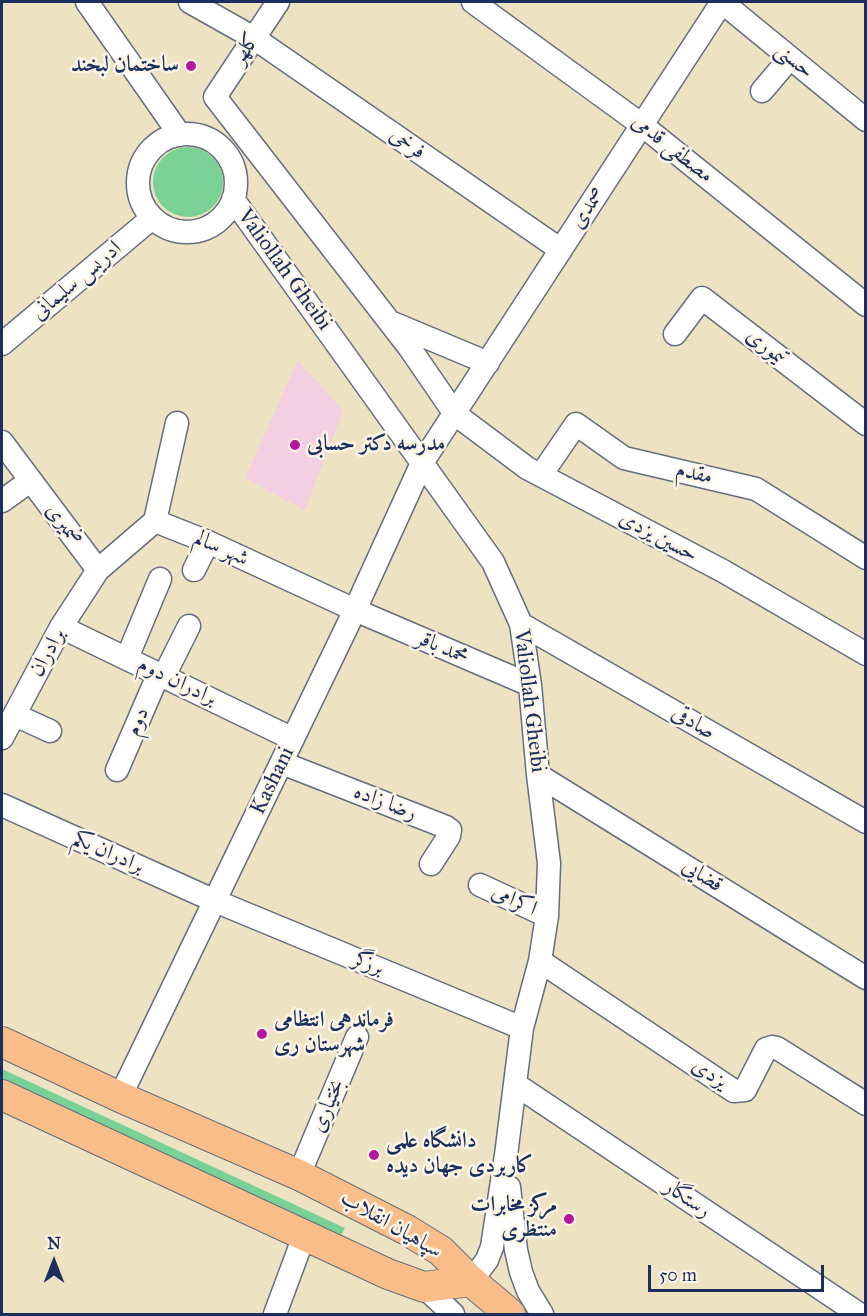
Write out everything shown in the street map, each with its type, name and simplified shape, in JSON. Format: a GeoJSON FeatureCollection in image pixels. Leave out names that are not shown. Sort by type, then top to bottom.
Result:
{"type":"FeatureCollection","features":[{"type":"Feature","properties":{"kind":"main road","name":"سپاهیان انقلاب"},"geometry":{"type":"LineString","coordinates":[[2,1042],[120,1097],[299,1175],[407,1230],[441,1251],[471,1281]]}},
{"type":"Feature","properties":{"kind":"main road","name":"سپاهیان انقلاب"},"geometry":{"type":"LineString","coordinates":[[2,1095],[388,1274],[424,1287],[471,1281]]}},
{"type":"Feature","properties":{"kind":"main road"},"geometry":{"type":"LineString","coordinates":[[388,1274],[406,1256],[407,1230]]}},
{"type":"Feature","properties":{"kind":"main road"},"geometry":{"type":"LineString","coordinates":[[471,1281],[510,1314]]}},
{"type":"Feature","properties":{"kind":"street"},"geometry":{"type":"LineString","coordinates":[[87,2],[180,135]]}},
{"type":"Feature","properties":{"kind":"street","name":"فرخی"},"geometry":{"type":"LineString","coordinates":[[190,2],[254,38],[561,250]]}},
{"type":"Feature","properties":{"kind":"street","name":"کلهر"},"geometry":{"type":"LineString","coordinates":[[214,97],[278,2]]}},
{"type":"Feature","properties":{"kind":"street","name":"مصطفی قدمی"},"geometry":{"type":"LineString","coordinates":[[473,2],[642,125],[866,305]]}},
{"type":"Feature","properties":{"kind":"street","name":"صمدی"},"geometry":{"type":"LineString","coordinates":[[422,463],[722,2]]}},
{"type":"Feature","properties":{"kind":"street","name":"حسنی"},"geometry":{"type":"LineString","coordinates":[[722,2],[866,120]]}},
{"type":"Feature","properties":{"kind":"street"},"geometry":{"type":"LineString","coordinates":[[762,91],[790,58]]}},
{"type":"Feature","properties":{"kind":"street","name":"حسین یزدی"},"geometry":{"type":"LineString","coordinates":[[214,97],[389,321],[455,414],[527,468],[723,571],[866,654]]}},
{"type":"Feature","properties":{"kind":"street"},"geometry":{"type":"LineString","coordinates":[[180,135],[196,135],[212,141],[224,152],[233,166],[236,182],[233,199],[225,213],[213,225],[198,231],[181,232],[165,227],[152,218],[142,205],[138,190],[138,175],[143,160],[153,148],[166,139],[180,135]]}},
{"type":"Feature","properties":{"kind":"street","name":"Valiollah Gheibi"},"geometry":{"type":"LineString","coordinates":[[233,199],[493,562],[521,624],[530,685],[549,862],[547,916],[540,960],[522,1028],[492,1247],[487,1260],[471,1281]]}},
{"type":"Feature","properties":{"kind":"street","name":"ادریس سلیمانی"},"geometry":{"type":"LineString","coordinates":[[2,344],[152,218]]}},
{"type":"Feature","properties":{"kind":"street","name":"تیموری"},"geometry":{"type":"LineString","coordinates":[[675,334],[702,298],[866,424]]}},
{"type":"Feature","properties":{"kind":"street"},"geometry":{"type":"LineString","coordinates":[[389,321],[488,363]]}},
{"type":"Feature","properties":{"kind":"street"},"geometry":{"type":"LineString","coordinates":[[98,570],[155,520],[177,423]]}},
{"type":"Feature","properties":{"kind":"street","name":"مقدم"},"geometry":{"type":"LineString","coordinates":[[541,475],[576,424],[624,458],[756,489],[866,558]]}},
{"type":"Feature","properties":{"kind":"street","name":"ضمیری"},"geometry":{"type":"LineString","coordinates":[[2,442],[98,570]]}},
{"type":"Feature","properties":{"kind":"street","name":"Kashani"},"geometry":{"type":"LineString","coordinates":[[120,1097],[355,610],[422,463]]}},
{"type":"Feature","properties":{"kind":"street","name":"ضمیری"},"geometry":{"type":"LineString","coordinates":[[2,501],[30,481]]}},
{"type":"Feature","properties":{"kind":"street","name":"شهر سالم"},"geometry":{"type":"LineString","coordinates":[[155,520],[355,610]]}},
{"type":"Feature","properties":{"kind":"street"},"geometry":{"type":"LineString","coordinates":[[194,570],[208,542]]}},
{"type":"Feature","properties":{"kind":"street","name":"برادران"},"geometry":{"type":"LineString","coordinates":[[2,738],[12,705],[98,570]]}},
{"type":"Feature","properties":{"kind":"street"},"geometry":{"type":"LineString","coordinates":[[127,658],[160,579]]}},
{"type":"Feature","properties":{"kind":"street","name":"محمد باقر"},"geometry":{"type":"LineString","coordinates":[[355,610],[530,685]]}},
{"type":"Feature","properties":{"kind":"street","name":"صادقی"},"geometry":{"type":"LineString","coordinates":[[521,624],[866,822]]}},
{"type":"Feature","properties":{"kind":"street","name":"دوم"},"geometry":{"type":"LineString","coordinates":[[117,770],[162,675],[189,626]]}},
{"type":"Feature","properties":{"kind":"street","name":"برادران دوم"},"geometry":{"type":"LineString","coordinates":[[61,627],[293,739]]}},
{"type":"Feature","properties":{"kind":"street"},"geometry":{"type":"LineString","coordinates":[[12,705],[50,730]]}},
{"type":"Feature","properties":{"kind":"street","name":"رضا زاده"},"geometry":{"type":"LineString","coordinates":[[282,763],[446,827],[450,830],[449,836],[431,864]]}},
{"type":"Feature","properties":{"kind":"street","name":"قضایی"},"geometry":{"type":"LineString","coordinates":[[538,775],[866,978]]}},
{"type":"Feature","properties":{"kind":"street","name":"برادران یکم"},"geometry":{"type":"LineString","coordinates":[[2,805],[214,901]]}},
{"type":"Feature","properties":{"kind":"street","name":"اکرامی"},"geometry":{"type":"LineString","coordinates":[[480,885],[547,916]]}},
{"type":"Feature","properties":{"kind":"street","name":"برزگر"},"geometry":{"type":"LineString","coordinates":[[214,901],[522,1028]]}},
{"type":"Feature","properties":{"kind":"street","name":"یزدی"},"geometry":{"type":"LineString","coordinates":[[540,960],[734,1091],[745,1090],[766,1049],[772,1047],[866,1104]]}},
{"type":"Feature","properties":{"kind":"street","name":"بختیاری"},"geometry":{"type":"LineString","coordinates":[[299,1175],[357,1037]]}},
{"type":"Feature","properties":{"kind":"street","name":"رستگار"},"geometry":{"type":"LineString","coordinates":[[515,1084],[860,1314]]}},
{"type":"Feature","properties":{"kind":"street"},"geometry":{"type":"LineString","coordinates":[[506,1155],[516,1250],[528,1291],[542,1314]]}},
{"type":"Feature","properties":{"kind":"street"},"geometry":{"type":"LineString","coordinates":[[274,1314],[304,1236]]}},
{"type":"Feature","properties":{"kind":"street"},"geometry":{"type":"LineString","coordinates":[[424,1287],[453,1314]]}},
{"type":"Feature","properties":{"kind":"shaded area","name":"مدرسه دکتر حسابی"},"geometry":{"type":"Polygon","coordinates":[[[298,360],[343,411],[305,510],[245,478],[298,360]]]}},
{"type":"Feature","properties":{"kind":"green space"},"geometry":{"type":"Polygon","coordinates":[[[188,147],[201,150],[213,157],[220,169],[223,182],[220,195],[213,207],[201,214],[188,217],[175,214],[163,207],[156,195],[153,182],[156,169],[163,157],[175,150],[188,147]]]}},
{"type":"Feature","properties":{"kind":"green space"},"geometry":{"type":"Polygon","coordinates":[[[2,1069],[345,1228],[339,1239],[2,1081],[2,1069]]]}},
{"type":"Feature","properties":{"kind":"place","name":"ساختمان لبخند"},"geometry":{"type":"Point","coordinates":[191,66]}},
{"type":"Feature","properties":{"kind":"place","name":"مدرسه دکتر حسابی"},"geometry":{"type":"Point","coordinates":[295,445]}},
{"type":"Feature","properties":{"kind":"place","name":"فرماندهی انتظامی شهرستان ری"},"geometry":{"type":"Point","coordinates":[262,1034]}},
{"type":"Feature","properties":{"kind":"place","name":"دانشگاه علمی کاربردی جهان دیده"},"geometry":{"type":"Point","coordinates":[374,1155]}},
{"type":"Feature","properties":{"kind":"place","name":"مرکز مخابرات منتظری"},"geometry":{"type":"Point","coordinates":[569,1219]}}]}
